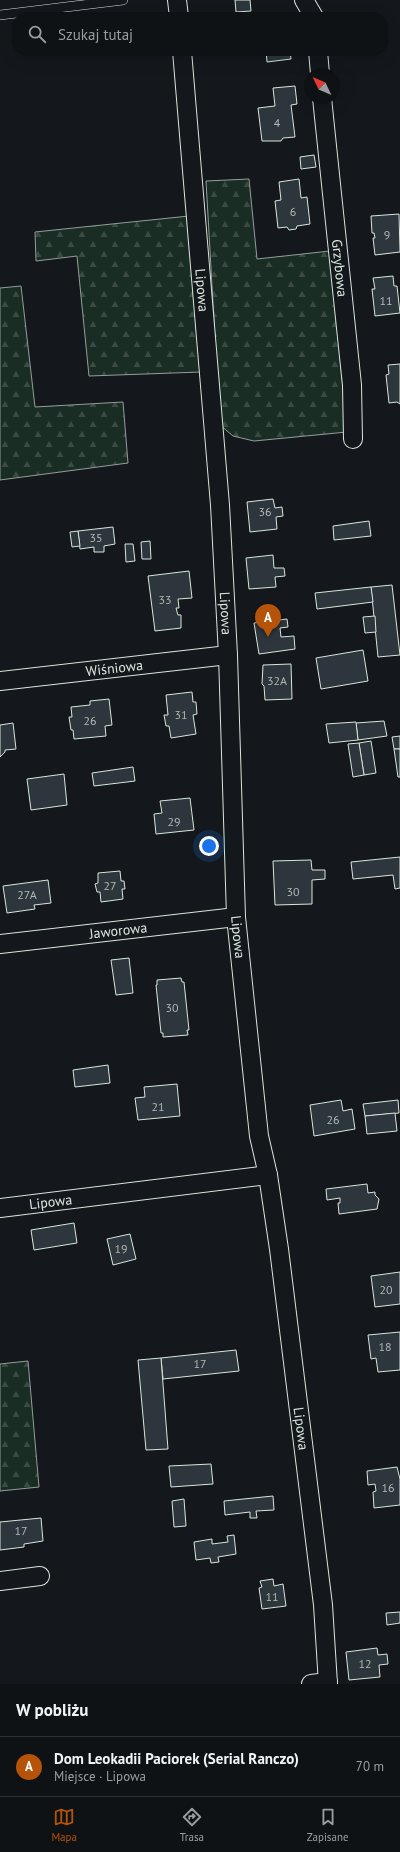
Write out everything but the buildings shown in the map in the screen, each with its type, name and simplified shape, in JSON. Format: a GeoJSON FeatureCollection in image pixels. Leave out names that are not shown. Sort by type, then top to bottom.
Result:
{"type":"FeatureCollection","features":[{"type":"Feature","properties":{"kind":"street"},"geometry":{"type":"LineString","coordinates":[[177,0],[178,12]]}},
{"type":"Feature","properties":{"kind":"street"},"geometry":{"type":"LineString","coordinates":[[304,0],[311,12]]}},
{"type":"Feature","properties":{"kind":"street","name":"Lipowa"},"geometry":{"type":"LineString","coordinates":[[182,56],[220,505],[228,655],[236,917],[259,1136],[268,1175],[321,1589],[322,1683]]}},
{"type":"Feature","properties":{"kind":"street"},"geometry":{"type":"LineString","coordinates":[[318,56],[319,68]]}},
{"type":"Feature","properties":{"kind":"street","name":"Grzybowa"},"geometry":{"type":"LineString","coordinates":[[323,104],[352,385],[353,438]]}},
{"type":"Feature","properties":{"kind":"street","name":"Wiśniowa"},"geometry":{"type":"LineString","coordinates":[[0,681],[228,655]]}},
{"type":"Feature","properties":{"kind":"street","name":"Jaworowa"},"geometry":{"type":"LineString","coordinates":[[0,944],[236,917]]}},
{"type":"Feature","properties":{"kind":"street","name":"Lipowa"},"geometry":{"type":"LineString","coordinates":[[0,1208],[268,1175]]}},
{"type":"Feature","properties":{"kind":"street"},"geometry":{"type":"LineString","coordinates":[[0,1581],[40,1576]]}},
{"type":"Feature","properties":{"kind":"lane"},"geometry":{"type":"LineString","coordinates":[[25,12],[123,0]]}},
{"type":"Feature","properties":{"kind":"lane"},"geometry":{"type":"LineString","coordinates":[[0,15],[12,14]]}},
{"type":"Feature","properties":{"kind":"green space"},"geometry":{"type":"Polygon","coordinates":[[[249,179],[257,259],[330,251],[347,432],[254,441],[233,436],[220,425],[206,181],[249,179]]]}},
{"type":"Feature","properties":{"kind":"green space"},"geometry":{"type":"Polygon","coordinates":[[[189,216],[201,372],[89,376],[77,256],[36,261],[35,232],[189,216]]]}},
{"type":"Feature","properties":{"kind":"green space"},"geometry":{"type":"Polygon","coordinates":[[[21,286],[35,407],[123,402],[128,463],[0,480],[0,288],[21,286]]]}},
{"type":"Feature","properties":{"kind":"green space"},"geometry":{"type":"Polygon","coordinates":[[[28,1361],[39,1487],[0,1491],[0,1364],[28,1361]]]}},
{"type":"Feature","properties":{"kind":"place","name":"Dom Leokadii Paciorek (Serial Ranczo)"},"geometry":{"type":"Point","coordinates":[268,637]}}]}
